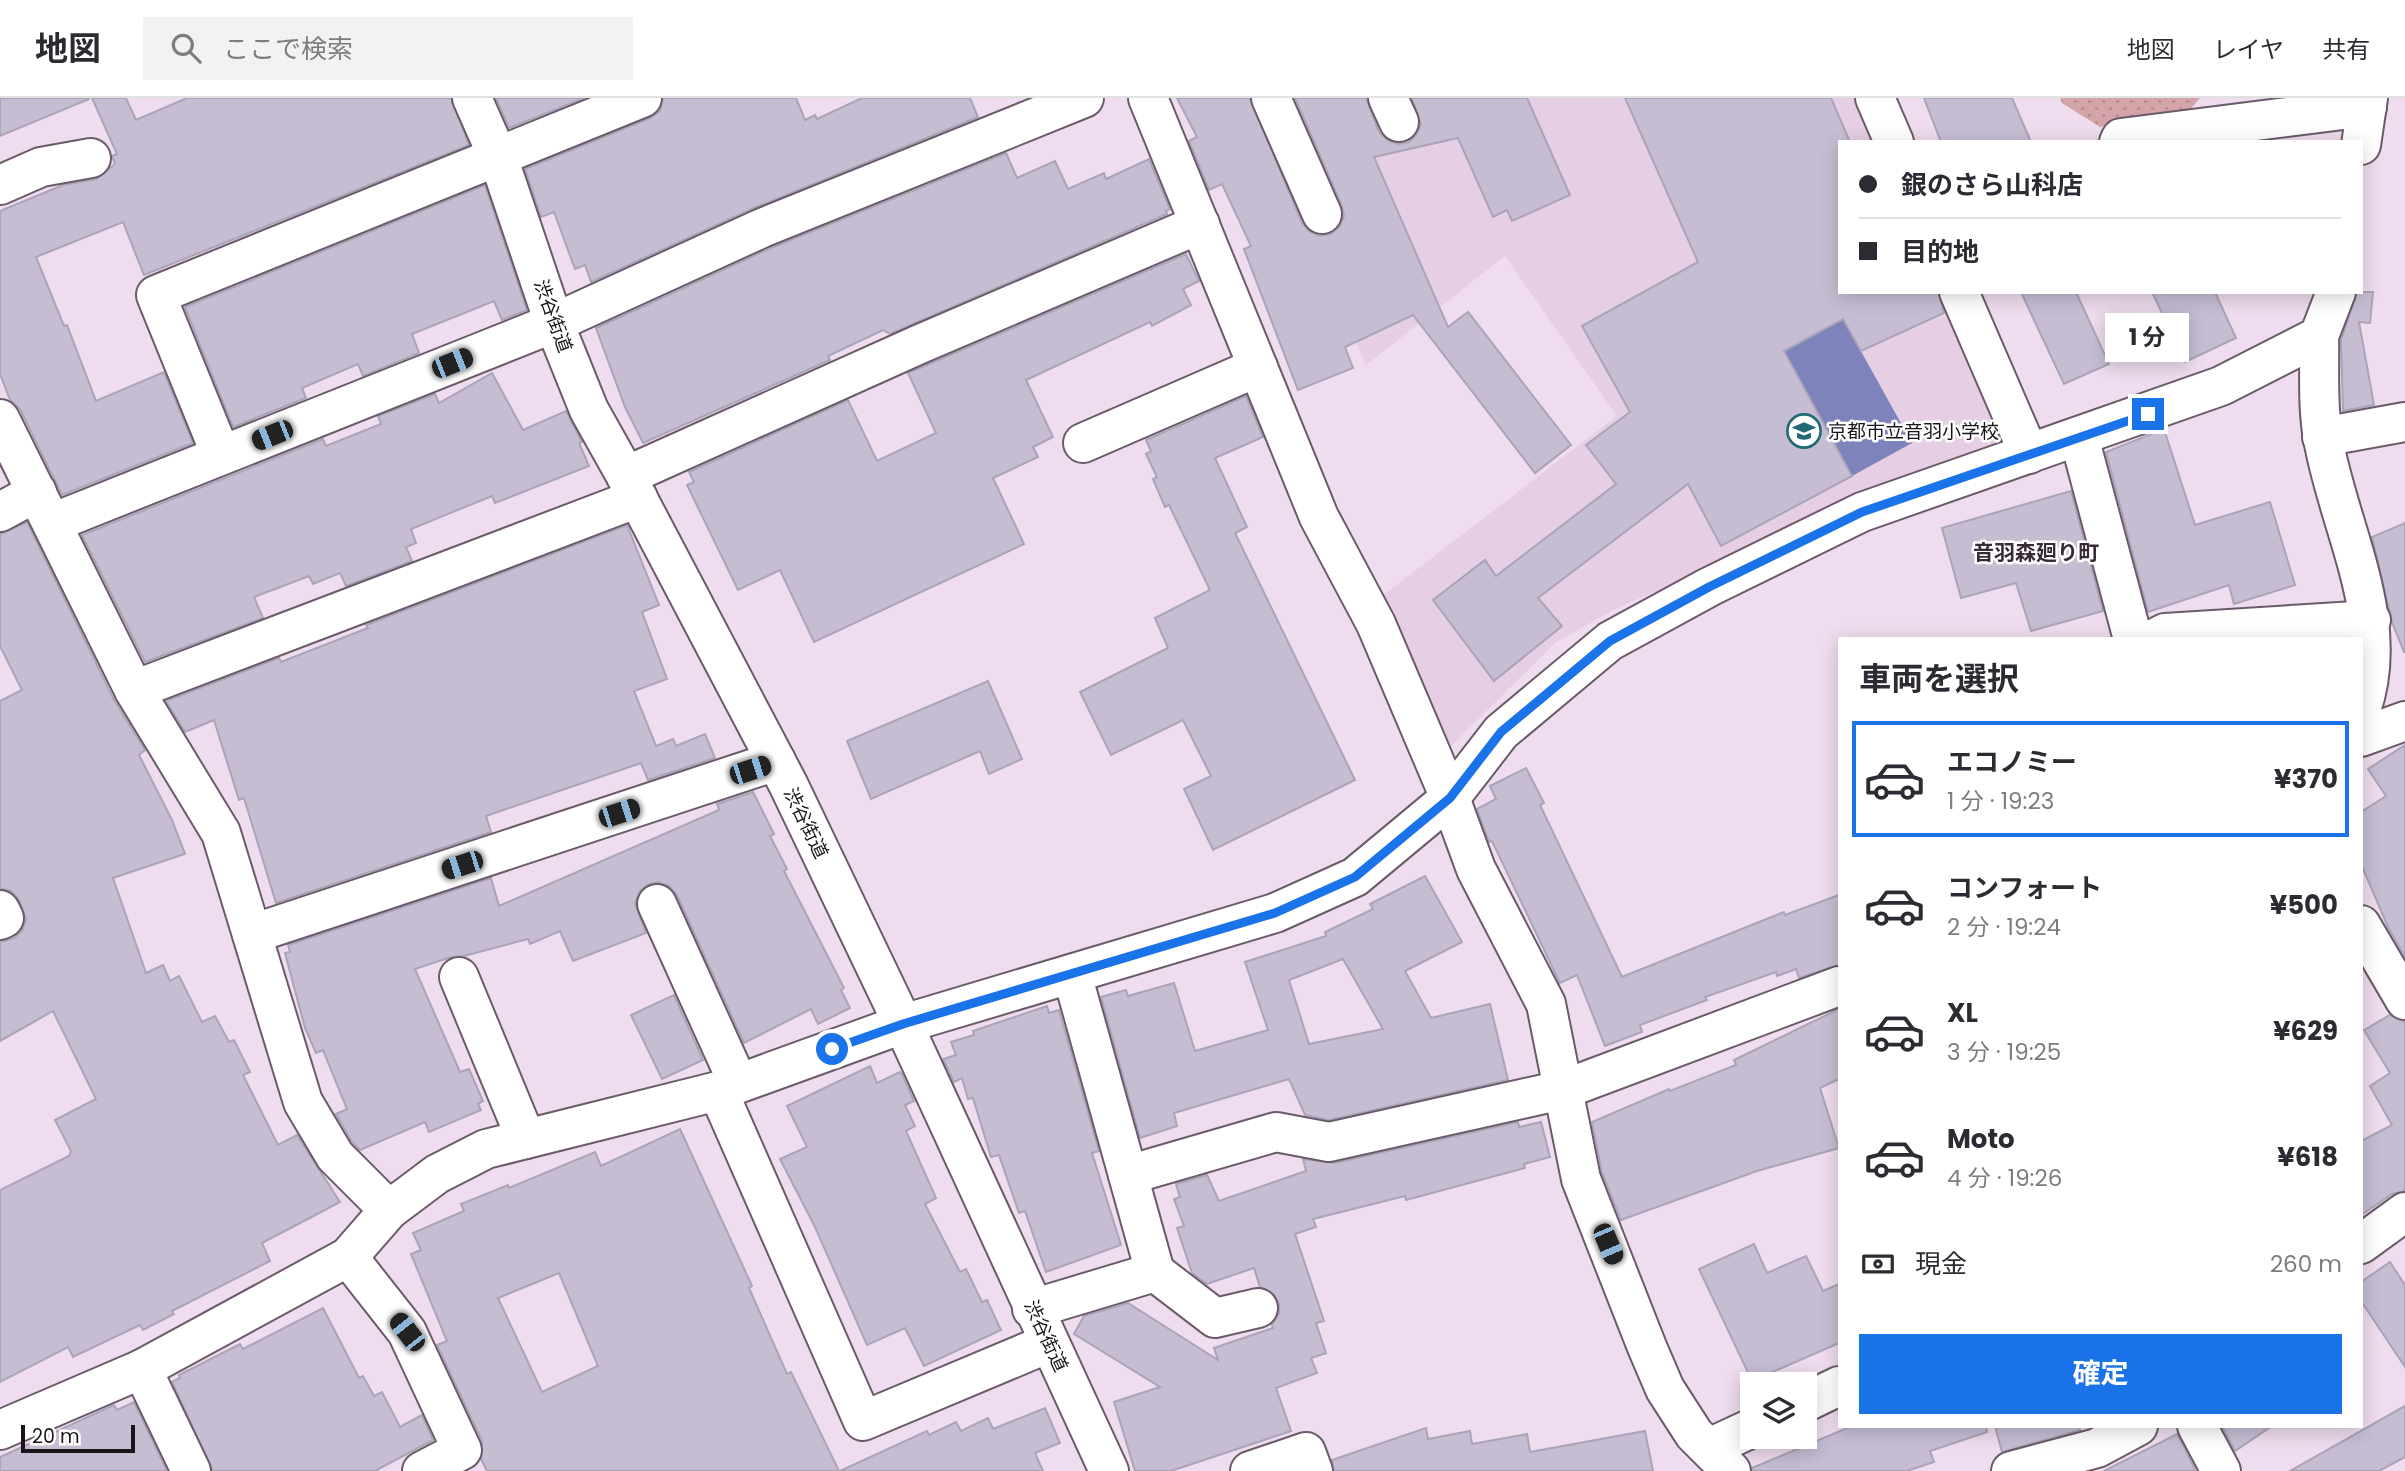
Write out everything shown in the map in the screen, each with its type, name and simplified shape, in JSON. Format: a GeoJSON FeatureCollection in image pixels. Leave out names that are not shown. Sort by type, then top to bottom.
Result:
{"type":"FeatureCollection","features":[{"type":"Feature","properties":{"kind":"street","name":"渋谷街道"},"geometry":{"type":"LineString","coordinates":[[472,98],[498,157],[554,323],[589,410],[776,761],[903,1024],[1032,1309],[1109,1471]]}},
{"type":"Feature","properties":{"kind":"street"},"geometry":{"type":"LineString","coordinates":[[221,455],[156,295],[642,98]]}},
{"type":"Feature","properties":{"kind":"street"},"geometry":{"type":"LineString","coordinates":[[0,512],[44,507],[221,455],[554,323],[762,228],[1084,98]]}},
{"type":"Feature","properties":{"kind":"street"},"geometry":{"type":"LineString","coordinates":[[1148,98],[1319,517],[1376,624],[1450,798],[1476,869],[1546,1004],[1581,1179],[1665,1389],[1694,1434],[1720,1460],[1740,1440]]}},
{"type":"Feature","properties":{"kind":"street"},"geometry":{"type":"LineString","coordinates":[[1271,98],[1322,214]]}},
{"type":"Feature","properties":{"kind":"street"},"geometry":{"type":"LineString","coordinates":[[1875,98],[1893,140]]}},
{"type":"Feature","properties":{"kind":"street"},"geometry":{"type":"LineString","coordinates":[[2120,140],[2368,102],[2362,140]]}},
{"type":"Feature","properties":{"kind":"street"},"geometry":{"type":"LineString","coordinates":[[0,185],[41,167],[91,158]]}},
{"type":"Feature","properties":{"kind":"street"},"geometry":{"type":"LineString","coordinates":[[134,690],[632,487],[920,344],[1200,224]]}},
{"type":"Feature","properties":{"kind":"street"},"geometry":{"type":"LineString","coordinates":[[1960,294],[2029,454]]}},
{"type":"Feature","properties":{"kind":"street"},"geometry":{"type":"LineString","coordinates":[[2335,294],[2319,336],[2322,437],[2371,620],[2364,693]]}},
{"type":"Feature","properties":{"kind":"street"},"geometry":{"type":"LineString","coordinates":[[0,1430],[142,1369],[348,1257],[388,1210],[438,1174],[486,1149],[728,1087],[903,1024],[1275,913],[1355,877],[1450,798],[1501,732],[1610,641],[1709,587],[1862,512],[2221,386],[2319,336]]}},
{"type":"Feature","properties":{"kind":"street"},"geometry":{"type":"LineString","coordinates":[[1083,443],[1258,367]]}},
{"type":"Feature","properties":{"kind":"street"},"geometry":{"type":"LineString","coordinates":[[0,419],[134,690],[220,833],[303,1102],[335,1156],[388,1210]]}},
{"type":"Feature","properties":{"kind":"street"},"geometry":{"type":"LineString","coordinates":[[2322,437],[2405,422]]}},
{"type":"Feature","properties":{"kind":"street"},"geometry":{"type":"LineString","coordinates":[[2079,437],[2132,637]]}},
{"type":"Feature","properties":{"kind":"street"},"geometry":{"type":"LineString","coordinates":[[2158,637],[2165,633],[2371,620]]}},
{"type":"Feature","properties":{"kind":"street"},"geometry":{"type":"LineString","coordinates":[[2363,736],[2405,721]]}},
{"type":"Feature","properties":{"kind":"street"},"geometry":{"type":"LineString","coordinates":[[252,934],[776,761]]}},
{"type":"Feature","properties":{"kind":"street"},"geometry":{"type":"LineString","coordinates":[[657,904],[863,1421],[1049,1343]]}},
{"type":"Feature","properties":{"kind":"street"},"geometry":{"type":"LineString","coordinates":[[0,910],[4,918],[0,920]]}},
{"type":"Feature","properties":{"kind":"street"},"geometry":{"type":"LineString","coordinates":[[2363,928],[2399,978]]}},
{"type":"Feature","properties":{"kind":"street"},"geometry":{"type":"LineString","coordinates":[[1072,974],[1155,1272],[1215,1318],[1258,1308]]}},
{"type":"Feature","properties":{"kind":"street"},"geometry":{"type":"LineString","coordinates":[[459,977],[526,1139]]}},
{"type":"Feature","properties":{"kind":"street"},"geometry":{"type":"LineString","coordinates":[[1128,1175],[1276,1132],[1329,1142],[1562,1090],[1838,985]]}},
{"type":"Feature","properties":{"kind":"street"},"geometry":{"type":"LineString","coordinates":[[2363,1243],[2405,1212]]}},
{"type":"Feature","properties":{"kind":"street"},"geometry":{"type":"LineString","coordinates":[[348,1257],[407,1332],[468,1461],[422,1471]]}},
{"type":"Feature","properties":{"kind":"street"},"geometry":{"type":"LineString","coordinates":[[1032,1309],[1155,1272]]}},
{"type":"Feature","properties":{"kind":"street"},"geometry":{"type":"LineString","coordinates":[[142,1369],[191,1471]]}},
{"type":"Feature","properties":{"kind":"street"},"geometry":{"type":"LineString","coordinates":[[1817,1397],[1838,1386]]}},
{"type":"Feature","properties":{"kind":"street"},"geometry":{"type":"LineString","coordinates":[[2025,1469],[2097,1448],[2134,1428]]}},
{"type":"Feature","properties":{"kind":"street"},"geometry":{"type":"LineString","coordinates":[[2198,1428],[2221,1471]]}},
{"type":"Feature","properties":{"kind":"street"},"geometry":{"type":"LineString","coordinates":[[1250,1471],[1306,1452],[1313,1471]]}},
{"type":"Feature","properties":{"kind":"shaded area","name":"京都市立音羽小学校"},"geometry":{"type":"Polygon","coordinates":[[[1249,98],[1856,98],[1873,140],[1838,140],[1838,294],[1943,294],[2017,446],[1840,510],[1615,609],[1555,643],[1451,746],[1377,600],[1617,416],[1505,256],[1366,365],[1249,98]]]}},
{"type":"Feature","properties":{"kind":"shaded area"},"geometry":{"type":"Polygon","coordinates":[[[2060,98],[2200,98],[2187,113],[2100,127],[2062,103],[2060,98]]]}},
{"type":"Feature","properties":{"kind":"water"},"geometry":{"type":"Polygon","coordinates":[[[1843,319],[1912,443],[1852,476],[1784,351],[1843,319]]]}},
{"type":"Feature","properties":{"kind":"building"},"geometry":{"type":"Polygon","coordinates":[[[0,98],[89,98],[89,99],[0,136],[0,98]]]}},
{"type":"Feature","properties":{"kind":"building"},"geometry":{"type":"Polygon","coordinates":[[[92,98],[126,98],[136,120],[187,98],[451,98],[469,145],[144,275],[123,222],[36,257],[64,326],[67,325],[96,401],[164,372],[193,443],[62,495],[20,409],[10,400],[0,374],[0,211],[63,185],[96,179],[115,164],[112,156],[117,154],[92,98]]]}},
{"type":"Feature","properties":{"kind":"building"},"geometry":{"type":"Polygon","coordinates":[[[496,98],[584,98],[509,128],[496,98]]]}},
{"type":"Feature","properties":{"kind":"building"},"geometry":{"type":"Polygon","coordinates":[[[663,98],[796,98],[805,120],[815,115],[817,119],[862,98],[970,98],[978,117],[754,208],[591,282],[585,265],[575,269],[554,212],[541,217],[525,169],[650,118],[660,111],[663,98]]]}},
{"type":"Feature","properties":{"kind":"building"},"geometry":{"type":"Polygon","coordinates":[[[1177,98],[1250,98],[1302,223],[1310,232],[1320,236],[1331,234],[1340,226],[1344,216],[1295,98],[1366,98],[1379,132],[1387,140],[1398,144],[1409,142],[1421,125],[1412,98],[1527,98],[1570,195],[1512,221],[1507,210],[1493,217],[1458,138],[1374,157],[1448,327],[1468,312],[1571,445],[1535,473],[1413,315],[1345,347],[1353,368],[1298,390],[1244,249],[1251,246],[1222,184],[1209,190],[1189,141],[1197,137],[1177,98]]]}},
{"type":"Feature","properties":{"kind":"building"},"geometry":{"type":"Polygon","coordinates":[[[1625,98],[1831,98],[1849,140],[1838,140],[1838,294],[1939,294],[1944,313],[1861,351],[1843,319],[1784,351],[1852,476],[1721,546],[1688,484],[1538,598],[1562,626],[1494,681],[1433,600],[1485,560],[1496,576],[1616,484],[1586,445],[1630,412],[1582,326],[1698,262],[1625,98]]]}},
{"type":"Feature","properties":{"kind":"building"},"geometry":{"type":"Polygon","coordinates":[[[1924,98],[2012,98],[2030,140],[1940,140],[1924,98]]]}},
{"type":"Feature","properties":{"kind":"building"},"geometry":{"type":"Polygon","coordinates":[[[1006,153],[1017,178],[1055,161],[1068,189],[1104,173],[1106,179],[1149,159],[1170,209],[1166,211],[1167,214],[890,334],[883,330],[828,356],[830,360],[643,443],[625,407],[596,328],[771,248],[1006,153]]]}},
{"type":"Feature","properties":{"kind":"building"},"geometry":{"type":"Polygon","coordinates":[[[485,185],[527,310],[502,320],[494,301],[412,334],[419,353],[363,376],[358,364],[302,388],[306,398],[233,427],[185,307],[485,185]]]}},
{"type":"Feature","properties":{"kind":"building"},"geometry":{"type":"Polygon","coordinates":[[[1186,254],[1199,281],[1183,289],[1191,305],[1152,326],[1150,322],[1026,380],[1053,437],[1033,447],[1038,457],[993,478],[1024,544],[814,642],[780,570],[738,590],[687,485],[694,482],[689,472],[848,400],[877,461],[936,433],[908,373],[1186,254]]]}},
{"type":"Feature","properties":{"kind":"building"},"geometry":{"type":"Polygon","coordinates":[[[2373,292],[2370,323],[2359,322],[2374,405],[2343,411],[2341,340],[2356,294],[2373,292]]]}},
{"type":"Feature","properties":{"kind":"building"},"geometry":{"type":"Polygon","coordinates":[[[2022,294],[2077,294],[2109,364],[2064,384],[2022,294]]]}},
{"type":"Feature","properties":{"kind":"building"},"geometry":{"type":"Polygon","coordinates":[[[2153,294],[2216,294],[2236,338],[2185,362],[2153,294]]]}},
{"type":"Feature","properties":{"kind":"building"},"geometry":{"type":"Polygon","coordinates":[[[492,373],[523,430],[566,411],[582,442],[579,443],[589,466],[495,503],[492,496],[411,529],[416,543],[406,547],[412,561],[346,586],[340,573],[313,584],[309,576],[254,597],[263,618],[145,662],[82,535],[323,439],[326,446],[381,424],[378,416],[435,394],[439,403],[492,373]]]}},
{"type":"Feature","properties":{"kind":"building"},"geometry":{"type":"Polygon","coordinates":[[[1246,396],[1263,437],[1215,458],[1247,527],[1235,533],[1355,780],[1213,850],[1184,789],[1211,776],[1183,720],[1111,755],[1080,692],[1168,648],[1155,618],[1210,590],[1169,505],[1165,507],[1153,479],[1157,477],[1146,454],[1151,451],[1146,440],[1246,396]]]}},
{"type":"Feature","properties":{"kind":"building"},"geometry":{"type":"Polygon","coordinates":[[[2164,429],[2195,525],[2270,502],[2295,585],[2234,604],[2229,585],[2148,612],[2106,452],[2164,429]]]}},
{"type":"Feature","properties":{"kind":"building"},"geometry":{"type":"Polygon","coordinates":[[[2071,491],[2103,611],[2031,631],[2016,583],[1961,598],[1942,528],[2071,491]]]}},
{"type":"Feature","properties":{"kind":"building"},"geometry":{"type":"Polygon","coordinates":[[[27,522],[114,700],[145,750],[139,755],[172,820],[185,854],[113,878],[146,973],[163,965],[170,981],[179,976],[202,1022],[215,1016],[229,1042],[234,1040],[250,1072],[243,1075],[278,1145],[297,1135],[340,1202],[262,1243],[270,1261],[172,1311],[174,1314],[143,1330],[140,1325],[73,1357],[68,1347],[0,1382],[0,1190],[69,1156],[71,1151],[55,1120],[96,1099],[53,1011],[0,1041],[0,942],[14,938],[22,931],[26,919],[19,900],[11,891],[0,888],[0,701],[22,690],[0,646],[0,534],[27,522]]]}},
{"type":"Feature","properties":{"kind":"building"},"geometry":{"type":"Polygon","coordinates":[[[2405,523],[2404,652],[2392,622],[2372,537],[2405,523]]]}},
{"type":"Feature","properties":{"kind":"building"},"geometry":{"type":"Polygon","coordinates":[[[627,525],[659,605],[642,612],[667,679],[634,691],[656,746],[673,739],[676,746],[705,734],[715,758],[648,780],[641,763],[486,816],[491,832],[276,903],[244,798],[239,800],[214,720],[185,732],[166,701],[279,658],[281,662],[368,628],[366,625],[627,525]]]}},
{"type":"Feature","properties":{"kind":"building"},"geometry":{"type":"Polygon","coordinates":[[[988,681],[1022,759],[989,774],[980,751],[871,799],[847,741],[988,681]]]}},
{"type":"Feature","properties":{"kind":"building"},"geometry":{"type":"Polygon","coordinates":[[[2405,745],[2405,957],[2388,927],[2363,869],[2363,811],[2386,796],[2368,769],[2405,745]]]}},
{"type":"Feature","properties":{"kind":"building"},"geometry":{"type":"Polygon","coordinates":[[[1526,768],[1544,803],[1540,805],[1622,977],[1784,912],[1785,915],[1838,895],[1838,965],[1799,978],[1796,969],[1777,976],[1776,972],[1705,997],[1707,1000],[1640,1025],[1642,1032],[1605,1046],[1577,975],[1560,983],[1492,841],[1489,842],[1477,809],[1496,799],[1490,786],[1526,768]]]}},
{"type":"Feature","properties":{"kind":"building"},"geometry":{"type":"Polygon","coordinates":[[[753,792],[774,834],[770,836],[787,869],[784,871],[844,988],[841,990],[850,1008],[818,1024],[811,1009],[744,1043],[677,895],[669,886],[658,882],[649,884],[640,891],[635,903],[646,933],[573,961],[560,931],[530,944],[528,939],[451,957],[415,969],[460,1072],[469,1069],[483,1101],[478,1104],[481,1110],[429,1132],[425,1122],[360,1150],[352,1142],[336,1114],[347,1109],[323,1050],[316,1053],[305,1028],[285,953],[290,952],[288,945],[491,878],[499,906],[719,810],[717,804],[753,792]]]}},
{"type":"Feature","properties":{"kind":"building"},"geometry":{"type":"Polygon","coordinates":[[[1425,876],[1462,942],[1405,971],[1431,1018],[1490,1004],[1508,1080],[1329,1120],[1305,1115],[1289,1079],[1174,1113],[1177,1126],[1140,1138],[1101,997],[1126,990],[1128,996],[1174,983],[1195,1051],[1268,1030],[1245,962],[1326,936],[1325,932],[1373,909],[1370,904],[1425,876]],[[1343,959],[1289,980],[1309,1044],[1383,1029],[1343,959]]]}},
{"type":"Feature","properties":{"kind":"building"},"geometry":{"type":"Polygon","coordinates":[[[674,995],[703,1060],[662,1079],[631,1015],[674,995]]]}},
{"type":"Feature","properties":{"kind":"building"},"geometry":{"type":"Polygon","coordinates":[[[1047,1006],[1049,1013],[1059,1010],[1099,1151],[1092,1153],[1121,1245],[1046,1272],[1025,1211],[1019,1213],[999,1155],[991,1157],[973,1098],[968,1099],[962,1078],[954,1082],[943,1059],[956,1055],[951,1042],[974,1035],[973,1031],[1047,1006]]]}},
{"type":"Feature","properties":{"kind":"building"},"geometry":{"type":"Polygon","coordinates":[[[1838,1009],[1838,1079],[1820,1088],[1838,1148],[1757,1171],[1621,1220],[1602,1173],[1592,1122],[1669,1089],[1670,1091],[1736,1065],[1734,1060],[1838,1009]]]}},
{"type":"Feature","properties":{"kind":"building"},"geometry":{"type":"Polygon","coordinates":[[[2390,1015],[2405,1022],[2405,1191],[2392,1194],[2363,1214],[2363,1140],[2392,1125],[2370,1086],[2390,1073],[2364,1030],[2390,1015]]]}},
{"type":"Feature","properties":{"kind":"building"},"geometry":{"type":"Polygon","coordinates":[[[870,1066],[877,1083],[900,1072],[902,1074],[914,1101],[905,1105],[915,1126],[906,1131],[936,1198],[925,1204],[960,1272],[966,1269],[982,1302],[987,1300],[1001,1330],[924,1366],[905,1328],[867,1345],[815,1227],[780,1159],[807,1147],[787,1106],[870,1066]]]}},
{"type":"Feature","properties":{"kind":"building"},"geometry":{"type":"Polygon","coordinates":[[[1518,1122],[1519,1127],[1541,1122],[1550,1157],[1524,1164],[1525,1168],[1406,1200],[1405,1196],[1313,1219],[1316,1227],[1295,1234],[1324,1321],[1316,1323],[1326,1353],[1311,1358],[1317,1373],[1276,1388],[1291,1431],[1171,1471],[1135,1471],[1114,1402],[1160,1387],[1074,1334],[1084,1316],[1128,1303],[1218,1360],[1214,1348],[1273,1328],[1272,1325],[1279,1314],[1279,1304],[1274,1294],[1260,1287],[1254,1268],[1207,1284],[1192,1273],[1177,1228],[1184,1226],[1174,1199],[1180,1197],[1176,1184],[1207,1175],[1219,1201],[1306,1171],[1303,1159],[1334,1163],[1518,1122]]]}},
{"type":"Feature","properties":{"kind":"building"},"geometry":{"type":"Polygon","coordinates":[[[680,1129],[752,1286],[749,1288],[787,1374],[791,1372],[839,1471],[487,1471],[481,1459],[482,1441],[437,1345],[447,1341],[411,1254],[421,1250],[413,1233],[464,1211],[461,1204],[508,1185],[509,1188],[595,1152],[601,1166],[680,1129]],[[559,1273],[498,1298],[542,1392],[598,1366],[559,1273]]]}},
{"type":"Feature","properties":{"kind":"building"},"geometry":{"type":"Polygon","coordinates":[[[1754,1244],[1767,1273],[1806,1256],[1823,1291],[1838,1284],[1838,1343],[1773,1372],[1748,1372],[1699,1269],[1754,1244]]]}},
{"type":"Feature","properties":{"kind":"building"},"geometry":{"type":"Polygon","coordinates":[[[2390,1262],[2405,1285],[2405,1367],[2363,1304],[2363,1281],[2390,1262]]]}},
{"type":"Feature","properties":{"kind":"building"},"geometry":{"type":"Polygon","coordinates":[[[323,1308],[359,1378],[363,1376],[374,1396],[382,1392],[400,1427],[422,1415],[433,1440],[375,1471],[213,1471],[172,1382],[180,1378],[179,1375],[240,1344],[243,1349],[323,1308]]]}},
{"type":"Feature","properties":{"kind":"building"},"geometry":{"type":"Polygon","coordinates":[[[134,1402],[167,1471],[0,1471],[0,1457],[114,1405],[117,1410],[134,1402]]]}},
{"type":"Feature","properties":{"kind":"building"},"geometry":{"type":"Polygon","coordinates":[[[2405,1406],[2405,1457],[2379,1471],[2290,1471],[2405,1406]]]}},
{"type":"Feature","properties":{"kind":"building"},"geometry":{"type":"Polygon","coordinates":[[[1045,1408],[1060,1443],[1035,1453],[1043,1471],[840,1471],[927,1431],[929,1435],[956,1422],[961,1431],[988,1418],[993,1429],[1045,1408]]]}},
{"type":"Feature","properties":{"kind":"building"},"geometry":{"type":"Polygon","coordinates":[[[1426,1428],[1428,1439],[1470,1431],[1472,1444],[1527,1434],[1530,1452],[1645,1431],[1653,1471],[1334,1471],[1332,1460],[1426,1428]]]}},
{"type":"Feature","properties":{"kind":"building"},"geometry":{"type":"Polygon","coordinates":[[[1847,1428],[1986,1428],[1987,1432],[1930,1451],[1934,1462],[1907,1471],[1752,1471],[1752,1468],[1797,1449],[1817,1449],[1817,1441],[1847,1428]]]}},
{"type":"Feature","properties":{"kind":"building"},"geometry":{"type":"Polygon","coordinates":[[[1996,1428],[2080,1428],[2080,1430],[2002,1452],[1996,1428]]]}},
{"type":"Feature","properties":{"kind":"building"},"geometry":{"type":"Polygon","coordinates":[[[2223,1428],[2269,1428],[2235,1451],[2223,1428]]]}},
{"type":"Feature","properties":{"kind":"building"},"geometry":{"type":"Polygon","coordinates":[[[2177,1434],[2196,1471],[2104,1471],[2177,1434]]]}},
{"type":"Feature","properties":{"kind":"place","name":"京都市立音羽小学校"},"geometry":{"type":"Point","coordinates":[1804,431]}},
{"type":"Feature","properties":{"kind":"district","name":"音羽森廻り町"},"geometry":{"type":"Point","coordinates":[2036,552]}},
{"type":"Feature","properties":{"kind":"route"},"geometry":{"type":"LineString","coordinates":[[832,1049],[903,1024],[1275,913],[1355,877],[1450,798],[1501,732],[1610,641],[1709,587],[1862,512],[2148,414]]}}]}
